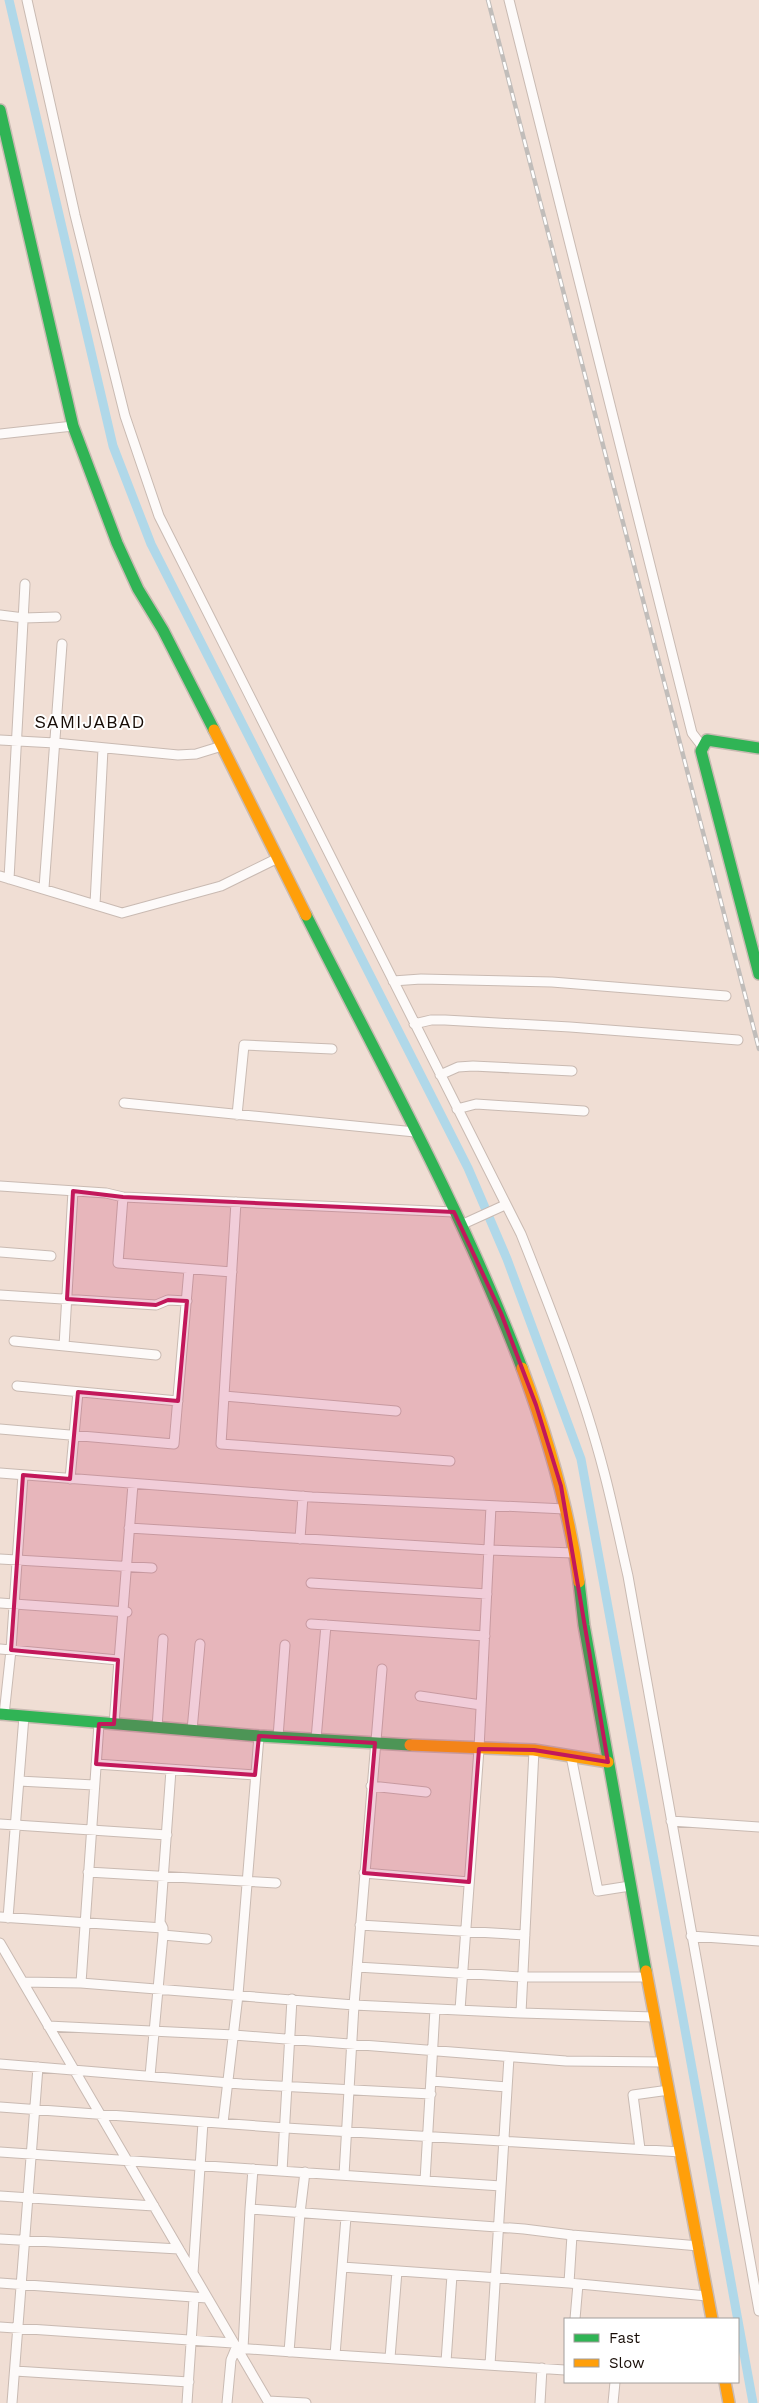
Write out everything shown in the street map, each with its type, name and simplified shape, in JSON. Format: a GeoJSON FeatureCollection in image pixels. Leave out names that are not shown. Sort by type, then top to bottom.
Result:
{"type":"FeatureCollection","features":[{"type":"Feature","properties":{"kind":"street"},"geometry":{"type":"LineString","coordinates":[[27,0],[75,215],[125,416],[159,516],[457,1109],[503,1206],[521,1234],[556,1323],[604,1471],[628,1576],[759,2311]]}},
{"type":"Feature","properties":{"kind":"street"},"geometry":{"type":"LineString","coordinates":[[509,0],[542,129],[567,244],[611,406],[692,733],[702,746],[705,766],[759,974]]}},
{"type":"Feature","properties":{"kind":"street"},"geometry":{"type":"LineString","coordinates":[[0,110],[2,130],[73,426],[116,543],[134,582],[163,630],[222,746],[454,1212],[466,1222],[536,1405],[561,1486],[574,1553],[584,1625],[630,1886],[712,2318]]}},
{"type":"Feature","properties":{"kind":"street"},"geometry":{"type":"LineString","coordinates":[[0,434],[73,426]]}},
{"type":"Feature","properties":{"kind":"street"},"geometry":{"type":"LineString","coordinates":[[25,584],[17,741],[5,878],[44,888],[122,913],[221,886],[278,858]]}},
{"type":"Feature","properties":{"kind":"street"},"geometry":{"type":"LineString","coordinates":[[0,615],[24,618],[56,617]]}},
{"type":"Feature","properties":{"kind":"street"},"geometry":{"type":"LineString","coordinates":[[44,888],[62,644]]}},
{"type":"Feature","properties":{"kind":"street"},"geometry":{"type":"LineString","coordinates":[[0,740],[54,743],[178,755],[196,754],[222,746]]}},
{"type":"Feature","properties":{"kind":"street"},"geometry":{"type":"LineString","coordinates":[[702,746],[707,740],[713,740],[759,748]]}},
{"type":"Feature","properties":{"kind":"street"},"geometry":{"type":"LineString","coordinates":[[95,904],[103,749]]}},
{"type":"Feature","properties":{"kind":"street"},"geometry":{"type":"LineString","coordinates":[[393,981],[421,979],[552,982],[726,996]]}},
{"type":"Feature","properties":{"kind":"street"},"geometry":{"type":"LineString","coordinates":[[414,1024],[431,1020],[570,1026],[738,1040]]}},
{"type":"Feature","properties":{"kind":"street"},"geometry":{"type":"LineString","coordinates":[[237,1115],[244,1045],[332,1049]]}},
{"type":"Feature","properties":{"kind":"street"},"geometry":{"type":"LineString","coordinates":[[440,1075],[458,1067],[473,1066],[572,1070]]}},
{"type":"Feature","properties":{"kind":"street"},"geometry":{"type":"LineString","coordinates":[[124,1103],[415,1132]]}},
{"type":"Feature","properties":{"kind":"street"},"geometry":{"type":"LineString","coordinates":[[457,1109],[476,1104],[584,1111]]}},
{"type":"Feature","properties":{"kind":"street"},"geometry":{"type":"LineString","coordinates":[[0,1186],[73,1191],[123,1197],[454,1212]]}},
{"type":"Feature","properties":{"kind":"street"},"geometry":{"type":"LineString","coordinates":[[64,1346],[73,1191]]}},
{"type":"Feature","properties":{"kind":"street"},"geometry":{"type":"LineString","coordinates":[[123,1197],[118,1262],[232,1272]]}},
{"type":"Feature","properties":{"kind":"street"},"geometry":{"type":"LineString","coordinates":[[236,1202],[221,1444],[450,1461]]}},
{"type":"Feature","properties":{"kind":"street"},"geometry":{"type":"LineString","coordinates":[[466,1222],[503,1206]]}},
{"type":"Feature","properties":{"kind":"street"},"geometry":{"type":"LineString","coordinates":[[0,1252],[51,1256]]}},
{"type":"Feature","properties":{"kind":"street"},"geometry":{"type":"LineString","coordinates":[[0,1429],[174,1444],[190,1269]]}},
{"type":"Feature","properties":{"kind":"street"},"geometry":{"type":"LineString","coordinates":[[0,1295],[156,1305],[168,1300],[187,1301]]}},
{"type":"Feature","properties":{"kind":"street"},"geometry":{"type":"LineString","coordinates":[[14,1341],[156,1355]]}},
{"type":"Feature","properties":{"kind":"street"},"geometry":{"type":"LineString","coordinates":[[17,1386],[178,1401]]}},
{"type":"Feature","properties":{"kind":"street"},"geometry":{"type":"LineString","coordinates":[[70,1479],[78,1392]]}},
{"type":"Feature","properties":{"kind":"street"},"geometry":{"type":"LineString","coordinates":[[224,1396],[396,1411]]}},
{"type":"Feature","properties":{"kind":"street"},"geometry":{"type":"LineString","coordinates":[[0,1473],[303,1496],[565,1509]]}},
{"type":"Feature","properties":{"kind":"street"},"geometry":{"type":"LineString","coordinates":[[23,1475],[11,1650],[2,1715],[258,1736],[479,1749],[534,1750],[608,1762]]}},
{"type":"Feature","properties":{"kind":"street"},"geometry":{"type":"LineString","coordinates":[[114,1724],[118,1660],[125,1611],[126,1566],[133,1484]]}},
{"type":"Feature","properties":{"kind":"street"},"geometry":{"type":"LineString","coordinates":[[300,1539],[303,1496]]}},
{"type":"Feature","properties":{"kind":"street"},"geometry":{"type":"LineString","coordinates":[[460,2010],[479,1749],[491,1506]]}},
{"type":"Feature","properties":{"kind":"street"},"geometry":{"type":"LineString","coordinates":[[129,1528],[489,1550],[574,1553]]}},
{"type":"Feature","properties":{"kind":"street"},"geometry":{"type":"LineString","coordinates":[[0,1559],[152,1568]]}},
{"type":"Feature","properties":{"kind":"street"},"geometry":{"type":"LineString","coordinates":[[311,1583],[487,1594]]}},
{"type":"Feature","properties":{"kind":"street"},"geometry":{"type":"LineString","coordinates":[[0,1603],[125,1611]]}},
{"type":"Feature","properties":{"kind":"street"},"geometry":{"type":"LineString","coordinates":[[311,1624],[484,1636]]}},
{"type":"Feature","properties":{"kind":"street"},"geometry":{"type":"LineString","coordinates":[[316,1739],[326,1625]]}},
{"type":"Feature","properties":{"kind":"street"},"geometry":{"type":"LineString","coordinates":[[157,1728],[164,1639]]}},
{"type":"Feature","properties":{"kind":"street"},"geometry":{"type":"LineString","coordinates":[[192,1730],[200,1644]]}},
{"type":"Feature","properties":{"kind":"street"},"geometry":{"type":"LineString","coordinates":[[278,1737],[285,1644]]}},
{"type":"Feature","properties":{"kind":"street"},"geometry":{"type":"LineString","coordinates":[[0,1649],[118,1660]]}},
{"type":"Feature","properties":{"kind":"street"},"geometry":{"type":"LineString","coordinates":[[344,2175],[360,1925],[382,1669]]}},
{"type":"Feature","properties":{"kind":"street"},"geometry":{"type":"LineString","coordinates":[[420,1696],[481,1705]]}},
{"type":"Feature","properties":{"kind":"street"},"geometry":{"type":"LineString","coordinates":[[24,1716],[15,1825],[4,1917],[85,1923],[207,1939]]}},
{"type":"Feature","properties":{"kind":"street"},"geometry":{"type":"LineString","coordinates":[[81,1982],[99,1724]]}},
{"type":"Feature","properties":{"kind":"street"},"geometry":{"type":"LineString","coordinates":[[223,2123],[238,1995],[258,1736]]}},
{"type":"Feature","properties":{"kind":"street"},"geometry":{"type":"LineString","coordinates":[[520,2013],[534,1750]]}},
{"type":"Feature","properties":{"kind":"street"},"geometry":{"type":"LineString","coordinates":[[571,1756],[598,1891],[630,1886]]}},
{"type":"Feature","properties":{"kind":"street"},"geometry":{"type":"LineString","coordinates":[[96,1764],[255,1775]]}},
{"type":"Feature","properties":{"kind":"street"},"geometry":{"type":"LineString","coordinates":[[150,2076],[163,1932],[160,1922],[171,1770]]}},
{"type":"Feature","properties":{"kind":"street"},"geometry":{"type":"LineString","coordinates":[[19,1781],[94,1785]]}},
{"type":"Feature","properties":{"kind":"street"},"geometry":{"type":"LineString","coordinates":[[371,1786],[426,1792]]}},
{"type":"Feature","properties":{"kind":"street"},"geometry":{"type":"LineString","coordinates":[[671,1821],[759,1827]]}},
{"type":"Feature","properties":{"kind":"street"},"geometry":{"type":"LineString","coordinates":[[0,1824],[167,1835]]}},
{"type":"Feature","properties":{"kind":"street"},"geometry":{"type":"LineString","coordinates":[[88,1872],[164,1878],[276,1883]]}},
{"type":"Feature","properties":{"kind":"street"},"geometry":{"type":"LineString","coordinates":[[364,1873],[469,1882]]}},
{"type":"Feature","properties":{"kind":"street"},"geometry":{"type":"LineString","coordinates":[[360,1925],[525,1935]]}},
{"type":"Feature","properties":{"kind":"street"},"geometry":{"type":"LineString","coordinates":[[691,1936],[759,1941]]}},
{"type":"Feature","properties":{"kind":"street"},"geometry":{"type":"LineString","coordinates":[[0,1943],[178,2249],[238,2347],[268,2402],[306,2403]]}},
{"type":"Feature","properties":{"kind":"street"},"geometry":{"type":"LineString","coordinates":[[357,1967],[522,1977],[647,1977]]}},
{"type":"Feature","properties":{"kind":"street"},"geometry":{"type":"LineString","coordinates":[[23,1982],[81,1982],[354,2005],[654,2017]]}},
{"type":"Feature","properties":{"kind":"street"},"geometry":{"type":"LineString","coordinates":[[282,2171],[292,1999]]}},
{"type":"Feature","properties":{"kind":"street"},"geometry":{"type":"LineString","coordinates":[[425,2181],[432,2081],[434,2009]]}},
{"type":"Feature","properties":{"kind":"street"},"geometry":{"type":"LineString","coordinates":[[48,2026],[234,2035],[290,2041],[566,2061],[663,2062]]}},
{"type":"Feature","properties":{"kind":"street"},"geometry":{"type":"LineString","coordinates":[[490,2365],[509,2056]]}},
{"type":"Feature","properties":{"kind":"street"},"geometry":{"type":"LineString","coordinates":[[0,2064],[228,2083],[431,2094]]}},
{"type":"Feature","properties":{"kind":"street"},"geometry":{"type":"LineString","coordinates":[[12,2403],[38,2067]]}},
{"type":"Feature","properties":{"kind":"street"},"geometry":{"type":"LineString","coordinates":[[432,2081],[507,2087]]}},
{"type":"Feature","properties":{"kind":"street"},"geometry":{"type":"LineString","coordinates":[[640,2149],[633,2095],[669,2090]]}},
{"type":"Feature","properties":{"kind":"street"},"geometry":{"type":"LineString","coordinates":[[0,2107],[286,2128],[681,2152]]}},
{"type":"Feature","properties":{"kind":"street"},"geometry":{"type":"LineString","coordinates":[[193,2274],[203,2122]]}},
{"type":"Feature","properties":{"kind":"street"},"geometry":{"type":"LineString","coordinates":[[0,2152],[501,2186]]}},
{"type":"Feature","properties":{"kind":"street"},"geometry":{"type":"LineString","coordinates":[[227,2403],[231,2360],[238,2347],[253,2169]]}},
{"type":"Feature","properties":{"kind":"street"},"geometry":{"type":"LineString","coordinates":[[289,2352],[305,2172]]}},
{"type":"Feature","properties":{"kind":"street"},"geometry":{"type":"LineString","coordinates":[[0,2196],[154,2206]]}},
{"type":"Feature","properties":{"kind":"street"},"geometry":{"type":"LineString","coordinates":[[250,2209],[498,2227],[699,2246]]}},
{"type":"Feature","properties":{"kind":"street"},"geometry":{"type":"LineString","coordinates":[[336,2355],[346,2216]]}},
{"type":"Feature","properties":{"kind":"street"},"geometry":{"type":"LineString","coordinates":[[572,2235],[575,2318]]}},
{"type":"Feature","properties":{"kind":"street"},"geometry":{"type":"LineString","coordinates":[[0,2239],[178,2249]]}},
{"type":"Feature","properties":{"kind":"street"},"geometry":{"type":"LineString","coordinates":[[342,2267],[573,2283],[707,2296]]}},
{"type":"Feature","properties":{"kind":"street"},"geometry":{"type":"LineString","coordinates":[[390,2358],[396,2271]]}},
{"type":"Feature","properties":{"kind":"street"},"geometry":{"type":"LineString","coordinates":[[446,2362],[452,2275]]}},
{"type":"Feature","properties":{"kind":"street"},"geometry":{"type":"LineString","coordinates":[[0,2283],[207,2298]]}},
{"type":"Feature","properties":{"kind":"street"},"geometry":{"type":"LineString","coordinates":[[187,2403],[194,2298]]}},
{"type":"Feature","properties":{"kind":"street"},"geometry":{"type":"LineString","coordinates":[[0,2327],[191,2340],[289,2352],[564,2370]]}},
{"type":"Feature","properties":{"kind":"street"},"geometry":{"type":"LineString","coordinates":[[540,2403],[542,2368]]}},
{"type":"Feature","properties":{"kind":"street"},"geometry":{"type":"LineString","coordinates":[[14,2371],[189,2382]]}},
{"type":"Feature","properties":{"kind":"street"},"geometry":{"type":"LineString","coordinates":[[613,2403],[615,2383]]}},
{"type":"Feature","properties":{"kind":"street"},"geometry":{"type":"LineString","coordinates":[[725,2383],[730,2403]]}},
{"type":"Feature","properties":{"kind":"highlighted area"},"geometry":{"type":"Polygon","coordinates":[[[73,1191],[123,1197],[454,1212],[501,1313],[536,1405],[561,1486],[608,1762],[534,1750],[479,1749],[469,1882],[364,1873],[375,1743],[259,1736],[255,1775],[96,1764],[99,1724],[114,1724],[118,1660],[11,1650],[23,1475],[70,1479],[78,1392],[178,1401],[187,1301],[168,1300],[156,1305],[67,1299],[73,1191]]]}},
{"type":"Feature","properties":{"kind":"waterway"},"geometry":{"type":"LineString","coordinates":[[9,0],[113,446],[151,544],[468,1168],[507,1259],[581,1459],[738,2318]]}},
{"type":"Feature","properties":{"kind":"waterway"},"geometry":{"type":"LineString","coordinates":[[739,2326],[753,2403]]}},
{"type":"Feature","properties":{"kind":"railway"},"geometry":{"type":"LineString","coordinates":[[488,0],[759,1049]]}},
{"type":"Feature","properties":{"kind":"traffic: fast"},"geometry":{"type":"LineString","coordinates":[[0,110],[73,426],[117,543],[138,589],[163,630],[214,730]]}},
{"type":"Feature","properties":{"kind":"traffic: fast"},"geometry":{"type":"LineString","coordinates":[[759,748],[707,740],[701,751],[759,974]]}},
{"type":"Feature","properties":{"kind":"traffic: fast"},"geometry":{"type":"LineString","coordinates":[[306,915],[448,1195],[499,1310],[522,1368]]}},
{"type":"Feature","properties":{"kind":"traffic: fast"},"geometry":{"type":"LineString","coordinates":[[579,1582],[584,1625],[646,1971]]}},
{"type":"Feature","properties":{"kind":"traffic: fast"},"geometry":{"type":"LineString","coordinates":[[0,1714],[259,1736],[410,1745]]}},
{"type":"Feature","properties":{"kind":"traffic: slow"},"geometry":{"type":"LineString","coordinates":[[214,730],[306,915]]}},
{"type":"Feature","properties":{"kind":"traffic: slow"},"geometry":{"type":"LineString","coordinates":[[522,1368],[563,1500],[570,1527],[579,1582]]}},
{"type":"Feature","properties":{"kind":"traffic: slow"},"geometry":{"type":"LineString","coordinates":[[410,1745],[534,1750],[608,1762]]}},
{"type":"Feature","properties":{"kind":"traffic: slow"},"geometry":{"type":"LineString","coordinates":[[646,1971],[712,2318]]}},
{"type":"Feature","properties":{"kind":"traffic: slow"},"geometry":{"type":"LineString","coordinates":[[725,2383],[729,2403]]}},
{"type":"Feature","properties":{"kind":"district","name":"SAMIJABAD"},"geometry":{"type":"Point","coordinates":[90,721]}}]}
